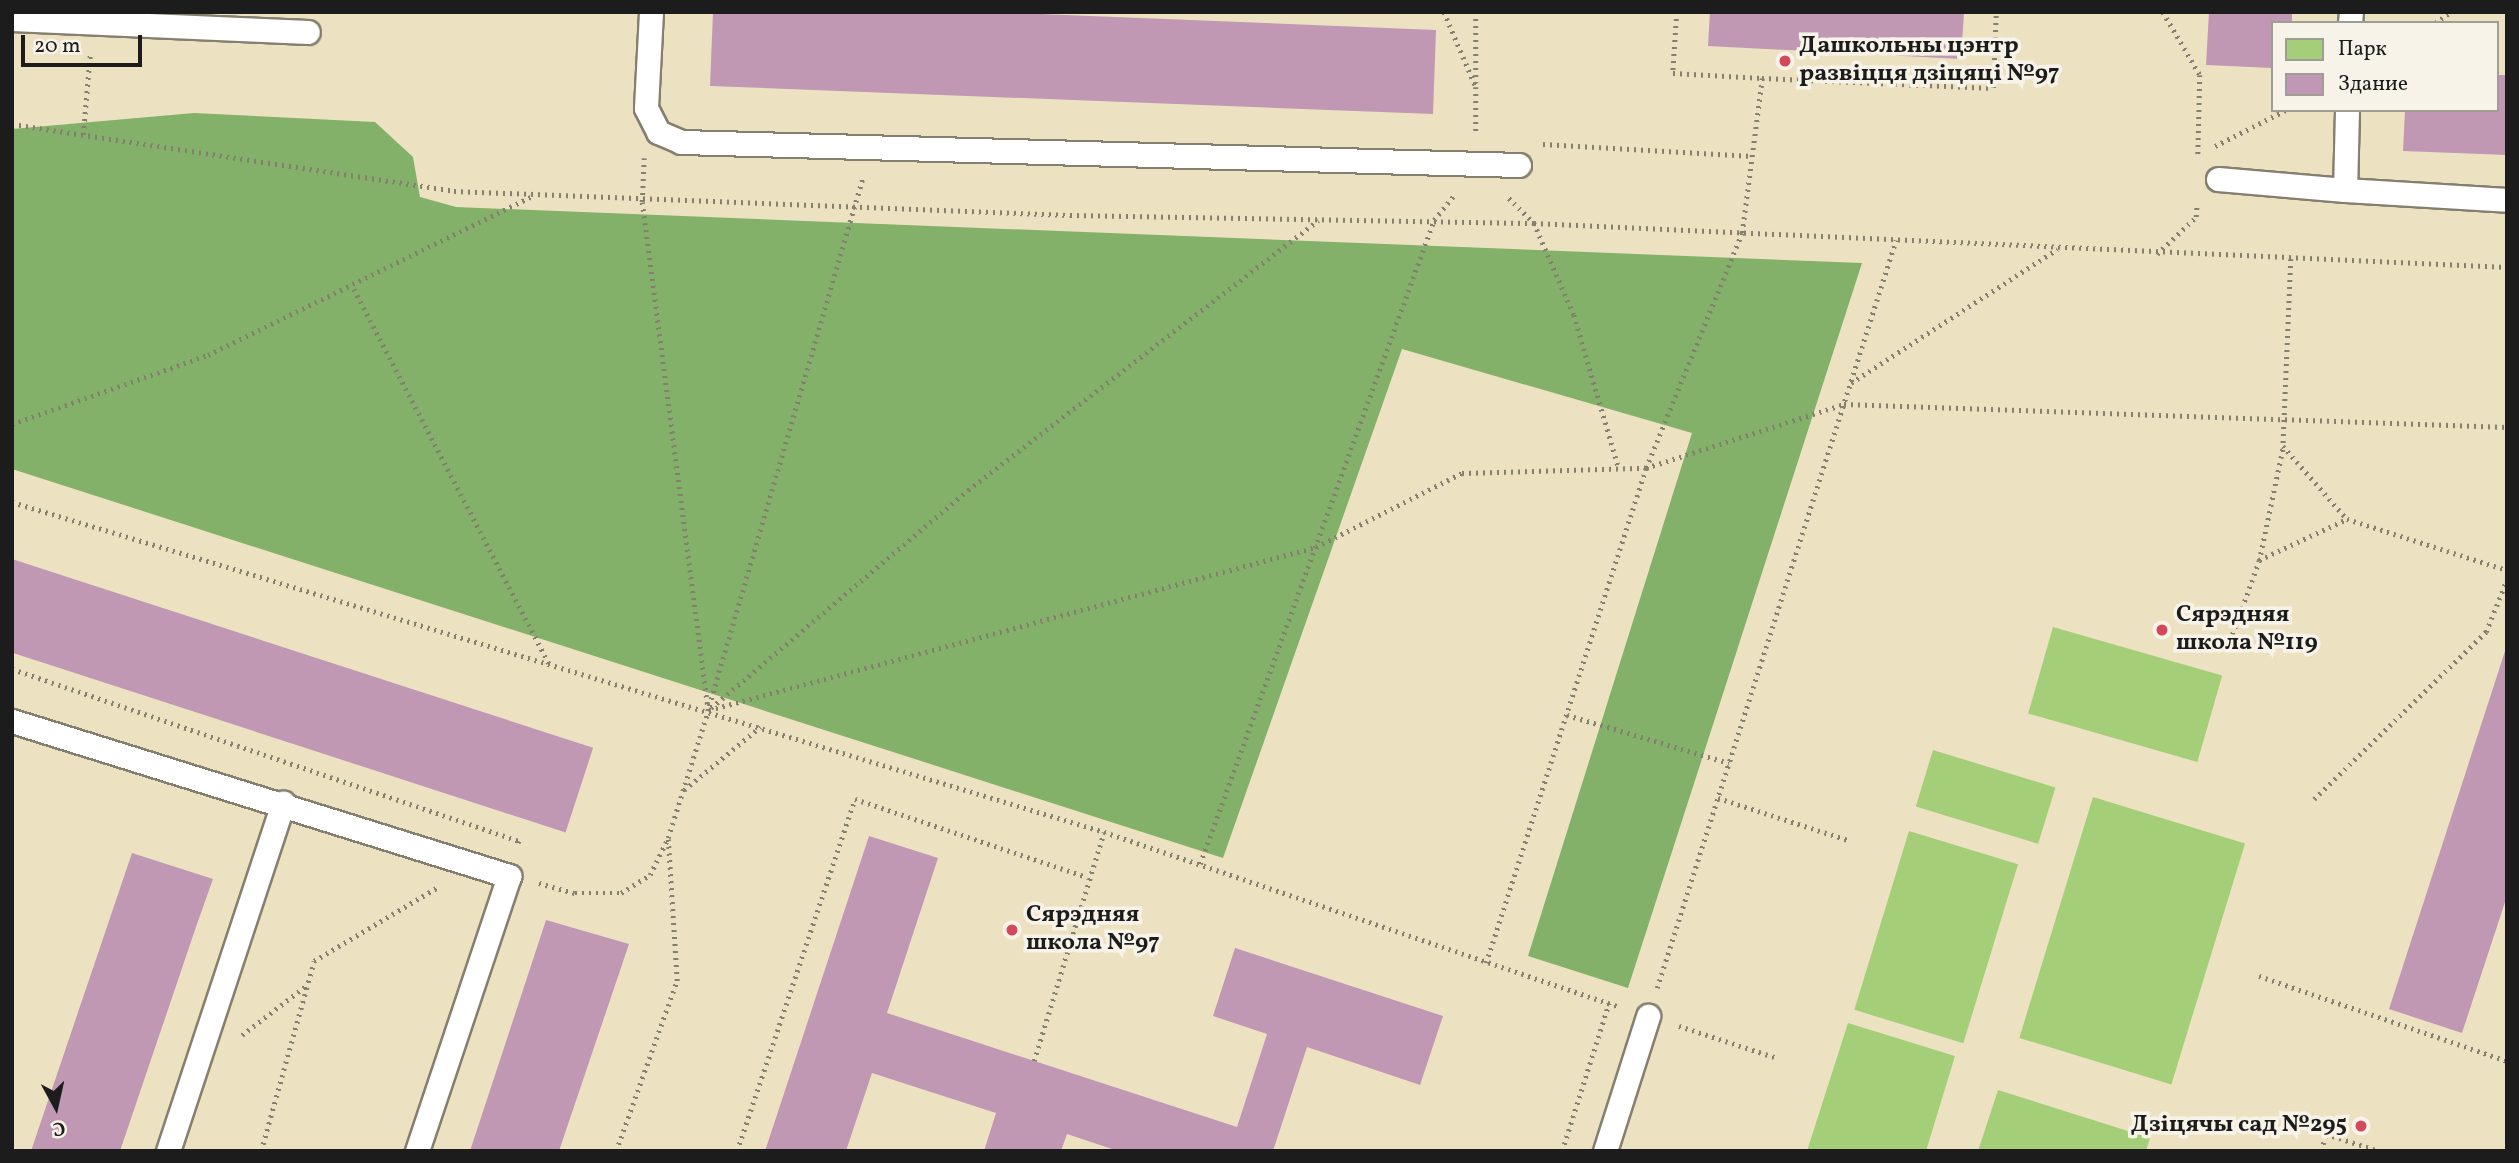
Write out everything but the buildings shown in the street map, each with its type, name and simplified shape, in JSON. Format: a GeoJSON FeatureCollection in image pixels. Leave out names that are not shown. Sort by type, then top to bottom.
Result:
{"type":"FeatureCollection","features":[{"type":"Feature","properties":{"kind":"lane"},"geometry":{"type":"LineString","coordinates":[[651,12],[646,108],[658,132],[681,142],[1476,166],[1519,165]]}},
{"type":"Feature","properties":{"kind":"lane"},"geometry":{"type":"LineString","coordinates":[[12,19],[307,32]]}},
{"type":"Feature","properties":{"kind":"lane"},"geometry":{"type":"LineString","coordinates":[[2345,190],[2347,112]]}},
{"type":"Feature","properties":{"kind":"lane"},"geometry":{"type":"LineString","coordinates":[[2218,179],[2507,200]]}},
{"type":"Feature","properties":{"kind":"lane"},"geometry":{"type":"LineString","coordinates":[[12,721],[283,803],[509,876],[417,1151]]}},
{"type":"Feature","properties":{"kind":"lane"},"geometry":{"type":"LineString","coordinates":[[167,1151],[283,803]]}},
{"type":"Feature","properties":{"kind":"lane"},"geometry":{"type":"LineString","coordinates":[[1605,1151],[1648,1016]]}},
{"type":"Feature","properties":{"kind":"path"},"geometry":{"type":"LineString","coordinates":[[1444,12],[1476,87]]}},
{"type":"Feature","properties":{"kind":"path"},"geometry":{"type":"LineString","coordinates":[[1476,12],[1476,140],[1490,140]]}},
{"type":"Feature","properties":{"kind":"path"},"geometry":{"type":"LineString","coordinates":[[1677,12],[1673,74],[1993,88],[1996,12]]}},
{"type":"Feature","properties":{"kind":"path"},"geometry":{"type":"LineString","coordinates":[[2163,12],[2200,75],[2197,167]]}},
{"type":"Feature","properties":{"kind":"path"},"geometry":{"type":"LineString","coordinates":[[83,135],[92,22]]}},
{"type":"Feature","properties":{"kind":"path"},"geometry":{"type":"LineString","coordinates":[[1486,963],[1646,468],[1742,233],[1762,78]]}},
{"type":"Feature","properties":{"kind":"path"},"geometry":{"type":"LineString","coordinates":[[646,108],[642,202],[708,710]]}},
{"type":"Feature","properties":{"kind":"path"},"geometry":{"type":"LineString","coordinates":[[2198,155],[2282,112]]}},
{"type":"Feature","properties":{"kind":"path"},"geometry":{"type":"LineString","coordinates":[[12,124],[454,191],[534,196],[855,209],[1534,223],[2156,255],[2507,267]]}},
{"type":"Feature","properties":{"kind":"path"},"geometry":{"type":"LineString","coordinates":[[1531,143],[1753,156]]}},
{"type":"Feature","properties":{"kind":"path"},"geometry":{"type":"LineString","coordinates":[[12,669],[519,841],[509,876],[575,893],[621,893],[650,874],[668,838],[855,209],[870,148]]}},
{"type":"Feature","properties":{"kind":"path"},"geometry":{"type":"LineString","coordinates":[[1476,166],[1534,223],[1574,315],[1619,469]]}},
{"type":"Feature","properties":{"kind":"path"},"geometry":{"type":"LineString","coordinates":[[2156,255],[2196,217],[2197,192]]}},
{"type":"Feature","properties":{"kind":"path"},"geometry":{"type":"LineString","coordinates":[[12,424],[208,355],[354,289],[534,196]]}},
{"type":"Feature","properties":{"kind":"path"},"geometry":{"type":"LineString","coordinates":[[708,710],[968,490],[1320,219]]}},
{"type":"Feature","properties":{"kind":"path"},"geometry":{"type":"LineString","coordinates":[[1200,864],[1434,220]]}},
{"type":"Feature","properties":{"kind":"path"},"geometry":{"type":"LineString","coordinates":[[1648,1016],[1896,240]]}},
{"type":"Feature","properties":{"kind":"path"},"geometry":{"type":"LineString","coordinates":[[1851,383],[2058,248]]}},
{"type":"Feature","properties":{"kind":"path"},"geometry":{"type":"LineString","coordinates":[[2230,641],[2259,561],[2283,446],[2291,259]]}},
{"type":"Feature","properties":{"kind":"path"},"geometry":{"type":"LineString","coordinates":[[354,289],[549,663]]}},
{"type":"Feature","properties":{"kind":"path"},"geometry":{"type":"LineString","coordinates":[[708,710],[1316,547],[1462,473],[1646,468],[1844,404],[2507,427]]}},
{"type":"Feature","properties":{"kind":"path"},"geometry":{"type":"LineString","coordinates":[[2283,446],[2347,519],[2507,570]]}},
{"type":"Feature","properties":{"kind":"path"},"geometry":{"type":"LineString","coordinates":[[12,502],[708,710],[1104,832],[1486,963],[1777,1058]]}},
{"type":"Feature","properties":{"kind":"path"},"geometry":{"type":"LineString","coordinates":[[2259,561],[2347,519]]}},
{"type":"Feature","properties":{"kind":"path"},"geometry":{"type":"LineString","coordinates":[[2314,799],[2486,632],[2507,579]]}},
{"type":"Feature","properties":{"kind":"path"},"geometry":{"type":"LineString","coordinates":[[1567,715],[1728,763]]}},
{"type":"Feature","properties":{"kind":"path"},"geometry":{"type":"LineString","coordinates":[[683,790],[760,727]]}},
{"type":"Feature","properties":{"kind":"path"},"geometry":{"type":"LineString","coordinates":[[1718,798],[1847,840]]}},
{"type":"Feature","properties":{"kind":"path"},"geometry":{"type":"LineString","coordinates":[[737,1151],[855,799],[1087,877]]}},
{"type":"Feature","properties":{"kind":"path"},"geometry":{"type":"LineString","coordinates":[[1034,1061],[1087,877],[1104,832]]}},
{"type":"Feature","properties":{"kind":"path"},"geometry":{"type":"LineString","coordinates":[[616,1151],[677,981],[668,838]]}},
{"type":"Feature","properties":{"kind":"path"},"geometry":{"type":"LineString","coordinates":[[261,1151],[314,961],[475,865]]}},
{"type":"Feature","properties":{"kind":"path"},"geometry":{"type":"LineString","coordinates":[[2259,976],[2507,1061]]}},
{"type":"Feature","properties":{"kind":"path"},"geometry":{"type":"LineString","coordinates":[[235,1040],[307,984]]}},
{"type":"Feature","properties":{"kind":"path"},"geometry":{"type":"LineString","coordinates":[[1562,1151],[1609,1003]]}},
{"type":"Feature","properties":{"kind":"path"},"geometry":{"type":"LineString","coordinates":[[2321,1151],[2326,1134],[2379,1151]]}},
{"type":"Feature","properties":{"kind":"green space"},"geometry":{"type":"Polygon","coordinates":[[[194,113],[375,122],[413,157],[420,197],[456,207],[1862,263],[1628,988],[1528,956],[1692,433],[1402,349],[1223,858],[12,469],[12,129],[194,113]]]}},
{"type":"Feature","properties":{"kind":"green space"},"geometry":{"type":"Polygon","coordinates":[[[2053,627],[2222,676],[2197,762],[2028,714],[2053,627]]]}},
{"type":"Feature","properties":{"kind":"green space"},"geometry":{"type":"Polygon","coordinates":[[[1933,750],[2055,787],[2038,844],[1916,806],[1933,750]]]}},
{"type":"Feature","properties":{"kind":"green space"},"geometry":{"type":"Polygon","coordinates":[[[2093,797],[2245,843],[2171,1084],[2019,1038],[2093,797]]]}},
{"type":"Feature","properties":{"kind":"green space"},"geometry":{"type":"Polygon","coordinates":[[[1909,831],[2018,864],[1963,1043],[1854,1010],[1909,831]]]}},
{"type":"Feature","properties":{"kind":"green space"},"geometry":{"type":"Polygon","coordinates":[[[1848,1023],[1955,1056],[1926,1151],[1807,1151],[1848,1023]]]}},
{"type":"Feature","properties":{"kind":"green space"},"geometry":{"type":"Polygon","coordinates":[[[1998,1090],[2150,1138],[2146,1151],[1978,1151],[1998,1090]]]}},
{"type":"Feature","properties":{"kind":"place","name":"Дашкольны цэнтр развіцця дзіцяці №97"},"geometry":{"type":"Point","coordinates":[1785,61]}},
{"type":"Feature","properties":{"kind":"place","name":"Сярэдняя школа №119"},"geometry":{"type":"Point","coordinates":[2162,630]}},
{"type":"Feature","properties":{"kind":"place","name":"Сярэдняя школа №97"},"geometry":{"type":"Point","coordinates":[1012,930]}},
{"type":"Feature","properties":{"kind":"place","name":"Дзіцячы сад №295"},"geometry":{"type":"Point","coordinates":[2361,1126]}}]}
